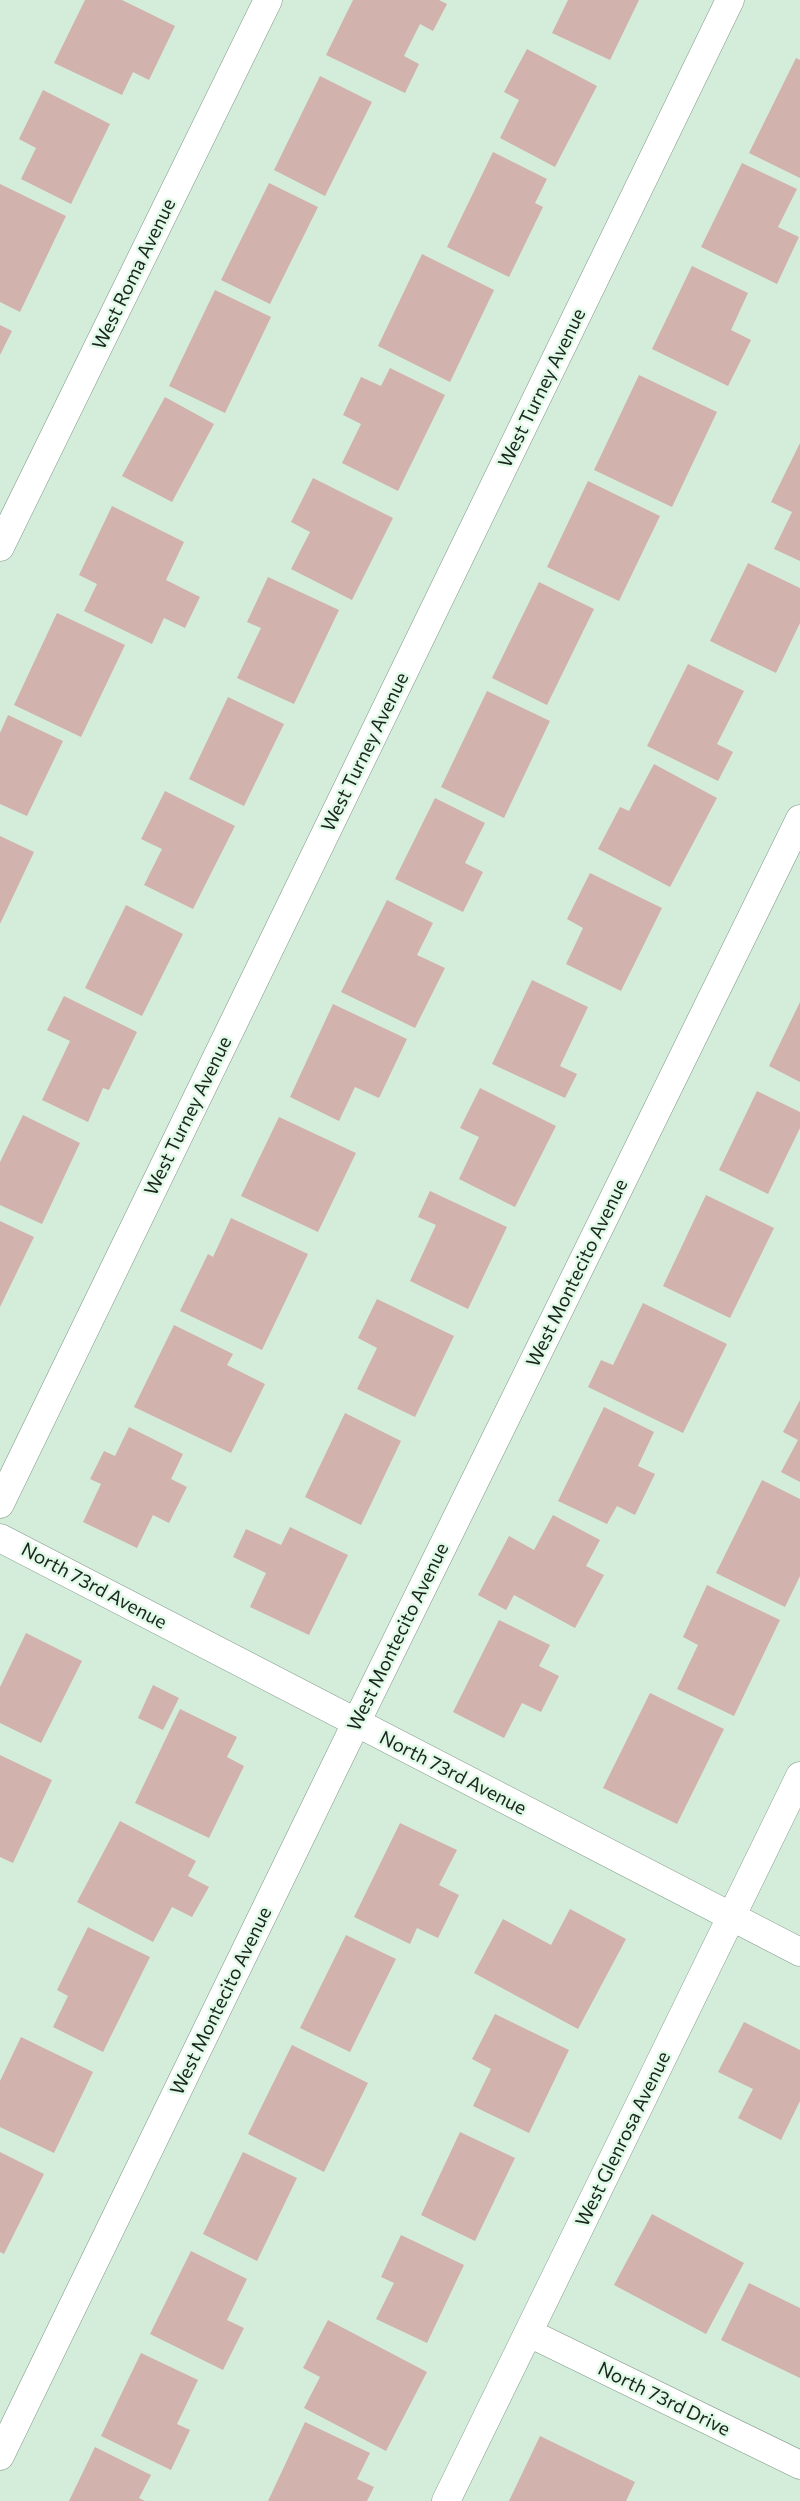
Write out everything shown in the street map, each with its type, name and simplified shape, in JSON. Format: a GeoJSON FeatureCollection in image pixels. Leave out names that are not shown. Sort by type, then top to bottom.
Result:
{"type":"FeatureCollection","features":[{"type":"Feature","properties":{"kind":"street","name":"West Roma Avenue"},"geometry":{"type":"LineString","coordinates":[[0,547],[268,0]]}},
{"type":"Feature","properties":{"kind":"street","name":"West Turney Avenue"},"geometry":{"type":"LineString","coordinates":[[0,1504],[730,0]]}},
{"type":"Feature","properties":{"kind":"street","name":"West Montecito Avenue"},"geometry":{"type":"LineString","coordinates":[[0,2456],[356,1723],[800,819]]}},
{"type":"Feature","properties":{"kind":"street","name":"North 73rd Avenue"},"geometry":{"type":"LineString","coordinates":[[0,1538],[800,1952]]}},
{"type":"Feature","properties":{"kind":"street","name":"West Glenrosa Avenue"},"geometry":{"type":"LineString","coordinates":[[446,2501],[800,1776]]}},
{"type":"Feature","properties":{"kind":"street","name":"North 73rd Drive"},"geometry":{"type":"LineString","coordinates":[[528,2333],[800,2465]]}},
{"type":"Feature","properties":{"kind":"building"},"geometry":{"type":"Polygon","coordinates":[[[85,0],[122,0],[175,26],[149,80],[133,72],[122,95],[54,63],[85,0]]]}},
{"type":"Feature","properties":{"kind":"building"},"geometry":{"type":"Polygon","coordinates":[[[353,0],[439,0],[447,4],[433,31],[420,24],[404,56],[419,64],[405,93],[326,55],[353,0]]]}},
{"type":"Feature","properties":{"kind":"building"},"geometry":{"type":"Polygon","coordinates":[[[568,0],[639,0],[610,60],[552,33],[568,0]]]}},
{"type":"Feature","properties":{"kind":"building"},"geometry":{"type":"Polygon","coordinates":[[[527,49],[597,86],[555,167],[500,138],[519,100],[504,92],[527,49]]]}},
{"type":"Feature","properties":{"kind":"building"},"geometry":{"type":"Polygon","coordinates":[[[796,58],[800,60],[800,178],[749,153],[796,58]]]}},
{"type":"Feature","properties":{"kind":"building"},"geometry":{"type":"Polygon","coordinates":[[[320,76],[372,102],[325,196],[274,170],[320,76]]]}},
{"type":"Feature","properties":{"kind":"building"},"geometry":{"type":"Polygon","coordinates":[[[43,90],[110,124],[71,204],[21,179],[36,148],[19,139],[43,90]]]}},
{"type":"Feature","properties":{"kind":"building"},"geometry":{"type":"Polygon","coordinates":[[[493,152],[547,179],[535,203],[543,207],[509,277],[447,247],[493,152]]]}},
{"type":"Feature","properties":{"kind":"building"},"geometry":{"type":"Polygon","coordinates":[[[742,163],[797,189],[778,227],[799,237],[777,284],[701,247],[742,163]]]}},
{"type":"Feature","properties":{"kind":"building"},"geometry":{"type":"Polygon","coordinates":[[[269,183],[318,207],[270,304],[221,280],[269,183]]]}},
{"type":"Feature","properties":{"kind":"building"},"geometry":{"type":"Polygon","coordinates":[[[0,184],[66,216],[20,312],[0,302],[0,184]]]}},
{"type":"Feature","properties":{"kind":"building"},"geometry":{"type":"Polygon","coordinates":[[[422,254],[494,290],[450,382],[378,346],[422,254]]]}},
{"type":"Feature","properties":{"kind":"building"},"geometry":{"type":"Polygon","coordinates":[[[692,266],[748,293],[731,330],[751,340],[728,386],[652,349],[692,266]]]}},
{"type":"Feature","properties":{"kind":"building"},"geometry":{"type":"Polygon","coordinates":[[[215,290],[271,317],[225,413],[169,386],[215,290]]]}},
{"type":"Feature","properties":{"kind":"building"},"geometry":{"type":"Polygon","coordinates":[[[0,325],[12,331],[0,355],[0,325]]]}},
{"type":"Feature","properties":{"kind":"building"},"geometry":{"type":"Polygon","coordinates":[[[390,368],[445,395],[398,491],[342,463],[361,424],[343,415],[361,377],[381,386],[390,368]]]}},
{"type":"Feature","properties":{"kind":"building"},"geometry":{"type":"Polygon","coordinates":[[[639,375],[717,412],[672,507],[594,470],[639,375]]]}},
{"type":"Feature","properties":{"kind":"building"},"geometry":{"type":"Polygon","coordinates":[[[165,397],[214,424],[172,502],[122,476],[165,397]]]}},
{"type":"Feature","properties":{"kind":"building"},"geometry":{"type":"Polygon","coordinates":[[[800,443],[800,561],[774,549],[792,512],[771,502],[800,443]]]}},
{"type":"Feature","properties":{"kind":"building"},"geometry":{"type":"Polygon","coordinates":[[[313,478],[393,518],[352,600],[291,569],[310,532],[291,522],[313,478]]]}},
{"type":"Feature","properties":{"kind":"building"},"geometry":{"type":"Polygon","coordinates":[[[588,481],[660,516],[619,601],[547,567],[588,481]]]}},
{"type":"Feature","properties":{"kind":"building"},"geometry":{"type":"Polygon","coordinates":[[[112,506],[184,542],[166,580],[200,597],[185,628],[164,618],[152,644],[84,611],[97,584],[79,575],[112,506]]]}},
{"type":"Feature","properties":{"kind":"building"},"geometry":{"type":"Polygon","coordinates":[[[748,563],[800,588],[800,623],[776,673],[710,641],[748,563]]]}},
{"type":"Feature","properties":{"kind":"building"},"geometry":{"type":"Polygon","coordinates":[[[268,577],[339,610],[294,704],[237,678],[261,628],[247,622],[268,577]]]}},
{"type":"Feature","properties":{"kind":"building"},"geometry":{"type":"Polygon","coordinates":[[[539,582],[594,609],[547,705],[492,678],[539,582]]]}},
{"type":"Feature","properties":{"kind":"building"},"geometry":{"type":"Polygon","coordinates":[[[57,613],[125,645],[81,737],[14,705],[57,613]]]}},
{"type":"Feature","properties":{"kind":"building"},"geometry":{"type":"Polygon","coordinates":[[[688,664],[744,691],[717,744],[733,752],[718,781],[647,746],[688,664]]]}},
{"type":"Feature","properties":{"kind":"building"},"geometry":{"type":"Polygon","coordinates":[[[487,691],[550,721],[504,818],[441,787],[487,691]]]}},
{"type":"Feature","properties":{"kind":"building"},"geometry":{"type":"Polygon","coordinates":[[[228,697],[284,724],[244,806],[189,779],[228,697]]]}},
{"type":"Feature","properties":{"kind":"building"},"geometry":{"type":"Polygon","coordinates":[[[8,715],[63,741],[27,816],[0,804],[0,733],[8,715]]]}},
{"type":"Feature","properties":{"kind":"building"},"geometry":{"type":"Polygon","coordinates":[[[654,764],[717,798],[670,887],[598,849],[620,807],[629,811],[654,764]]]}},
{"type":"Feature","properties":{"kind":"building"},"geometry":{"type":"Polygon","coordinates":[[[165,791],[235,826],[193,909],[144,885],[162,849],[141,839],[165,791]]]}},
{"type":"Feature","properties":{"kind":"building"},"geometry":{"type":"Polygon","coordinates":[[[435,798],[485,823],[465,863],[483,872],[463,912],[395,879],[435,798]]]}},
{"type":"Feature","properties":{"kind":"building"},"geometry":{"type":"Polygon","coordinates":[[[0,836],[34,852],[0,924],[0,836]]]}},
{"type":"Feature","properties":{"kind":"building"},"geometry":{"type":"Polygon","coordinates":[[[590,873],[662,908],[621,991],[566,964],[583,928],[567,919],[590,873]]]}},
{"type":"Feature","properties":{"kind":"building"},"geometry":{"type":"Polygon","coordinates":[[[387,900],[433,923],[417,955],[445,968],[415,1028],[341,992],[387,900]]]}},
{"type":"Feature","properties":{"kind":"building"},"geometry":{"type":"Polygon","coordinates":[[[126,905],[183,934],[142,1016],[85,988],[126,905]]]}},
{"type":"Feature","properties":{"kind":"building"},"geometry":{"type":"Polygon","coordinates":[[[532,980],[588,1007],[560,1066],[577,1074],[565,1098],[492,1064],[532,980]]]}},
{"type":"Feature","properties":{"kind":"building"},"geometry":{"type":"Polygon","coordinates":[[[64,996],[137,1032],[109,1090],[103,1088],[88,1122],[42,1100],[70,1041],[47,1030],[64,996]]]}},
{"type":"Feature","properties":{"kind":"building"},"geometry":{"type":"Polygon","coordinates":[[[800,1002],[800,1082],[769,1066],[800,1002]]]}},
{"type":"Feature","properties":{"kind":"building"},"geometry":{"type":"Polygon","coordinates":[[[333,1004],[407,1039],[379,1098],[355,1087],[339,1121],[290,1097],[333,1004]]]}},
{"type":"Feature","properties":{"kind":"building"},"geometry":{"type":"Polygon","coordinates":[[[480,1088],[556,1126],[515,1207],[459,1179],[479,1137],[460,1128],[480,1088]]]}},
{"type":"Feature","properties":{"kind":"building"},"geometry":{"type":"Polygon","coordinates":[[[757,1091],[800,1112],[800,1128],[768,1194],[719,1170],[757,1091]]]}},
{"type":"Feature","properties":{"kind":"building"},"geometry":{"type":"Polygon","coordinates":[[[23,1115],[80,1143],[42,1224],[0,1205],[0,1162],[23,1115]]]}},
{"type":"Feature","properties":{"kind":"building"},"geometry":{"type":"Polygon","coordinates":[[[279,1117],[356,1153],[318,1232],[241,1196],[279,1117]]]}},
{"type":"Feature","properties":{"kind":"building"},"geometry":{"type":"Polygon","coordinates":[[[430,1191],[507,1227],[468,1309],[410,1281],[436,1225],[418,1217],[430,1191]]]}},
{"type":"Feature","properties":{"kind":"building"},"geometry":{"type":"Polygon","coordinates":[[[706,1195],[774,1228],[730,1318],[663,1286],[706,1195]]]}},
{"type":"Feature","properties":{"kind":"building"},"geometry":{"type":"Polygon","coordinates":[[[231,1218],[308,1254],[262,1350],[180,1311],[208,1254],[213,1257],[231,1218]]]}},
{"type":"Feature","properties":{"kind":"building"},"geometry":{"type":"Polygon","coordinates":[[[0,1221],[34,1237],[0,1307],[0,1221]]]}},
{"type":"Feature","properties":{"kind":"building"},"geometry":{"type":"Polygon","coordinates":[[[377,1299],[454,1336],[415,1417],[357,1389],[377,1348],[358,1338],[377,1299]]]}},
{"type":"Feature","properties":{"kind":"building"},"geometry":{"type":"Polygon","coordinates":[[[643,1303],[727,1344],[683,1433],[588,1387],[601,1360],[613,1365],[643,1303]]]}},
{"type":"Feature","properties":{"kind":"building"},"geometry":{"type":"Polygon","coordinates":[[[174,1325],[233,1354],[227,1365],[265,1384],[231,1453],[134,1407],[174,1325]]]}},
{"type":"Feature","properties":{"kind":"building"},"geometry":{"type":"Polygon","coordinates":[[[800,1400],[800,1482],[781,1472],[798,1440],[783,1432],[800,1400]]]}},
{"type":"Feature","properties":{"kind":"building"},"geometry":{"type":"Polygon","coordinates":[[[604,1407],[654,1432],[638,1466],[655,1474],[635,1515],[617,1506],[607,1524],[558,1501],[604,1407]]]}},
{"type":"Feature","properties":{"kind":"building"},"geometry":{"type":"Polygon","coordinates":[[[345,1413],[401,1441],[361,1525],[305,1497],[345,1413]]]}},
{"type":"Feature","properties":{"kind":"building"},"geometry":{"type":"Polygon","coordinates":[[[129,1427],[183,1454],[171,1479],[187,1487],[169,1523],[153,1515],[137,1548],[83,1522],[101,1484],[90,1479],[104,1451],[115,1456],[129,1427]]]}},
{"type":"Feature","properties":{"kind":"building"},"geometry":{"type":"Polygon","coordinates":[[[762,1480],[800,1499],[800,1576],[785,1607],[716,1573],[762,1480]]]}},
{"type":"Feature","properties":{"kind":"building"},"geometry":{"type":"Polygon","coordinates":[[[553,1515],[600,1540],[586,1566],[604,1575],[575,1628],[514,1595],[506,1610],[478,1595],[509,1536],[534,1550],[553,1515]]]}},
{"type":"Feature","properties":{"kind":"building"},"geometry":{"type":"Polygon","coordinates":[[[290,1527],[348,1555],[309,1635],[250,1607],[266,1573],[233,1557],[246,1529],[281,1545],[290,1527]]]}},
{"type":"Feature","properties":{"kind":"building"},"geometry":{"type":"Polygon","coordinates":[[[707,1585],[780,1620],[734,1716],[677,1689],[698,1645],[683,1637],[707,1585]]]}},
{"type":"Feature","properties":{"kind":"building"},"geometry":{"type":"Polygon","coordinates":[[[499,1620],[550,1645],[539,1666],[559,1676],[541,1712],[522,1703],[504,1738],[453,1712],[499,1620]]]}},
{"type":"Feature","properties":{"kind":"building"},"geometry":{"type":"Polygon","coordinates":[[[26,1633],[82,1661],[41,1743],[0,1723],[0,1687],[26,1633]]]}},
{"type":"Feature","properties":{"kind":"building"},"geometry":{"type":"Polygon","coordinates":[[[153,1685],[179,1698],[163,1730],[138,1718],[153,1685]]]}},
{"type":"Feature","properties":{"kind":"building"},"geometry":{"type":"Polygon","coordinates":[[[650,1693],[724,1729],[677,1824],[603,1788],[650,1693]]]}},
{"type":"Feature","properties":{"kind":"building"},"geometry":{"type":"Polygon","coordinates":[[[180,1709],[237,1737],[227,1757],[244,1766],[209,1838],[135,1803],[180,1709]]]}},
{"type":"Feature","properties":{"kind":"building"},"geometry":{"type":"Polygon","coordinates":[[[0,1755],[52,1780],[13,1863],[0,1857],[0,1755]]]}},
{"type":"Feature","properties":{"kind":"building"},"geometry":{"type":"Polygon","coordinates":[[[120,1821],[196,1861],[188,1876],[209,1887],[192,1917],[172,1907],[153,1942],[77,1902],[120,1821]]]}},
{"type":"Feature","properties":{"kind":"building"},"geometry":{"type":"Polygon","coordinates":[[[400,1823],[457,1850],[439,1885],[459,1895],[438,1938],[417,1928],[410,1944],[354,1917],[400,1823]]]}},
{"type":"Feature","properties":{"kind":"building"},"geometry":{"type":"Polygon","coordinates":[[[570,1909],[626,1939],[578,2029],[474,1973],[503,1919],[551,1945],[570,1909]]]}},
{"type":"Feature","properties":{"kind":"building"},"geometry":{"type":"Polygon","coordinates":[[[88,1927],[150,1957],[103,2052],[53,2027],[68,1996],[57,1990],[88,1927]]]}},
{"type":"Feature","properties":{"kind":"building"},"geometry":{"type":"Polygon","coordinates":[[[346,1935],[396,1959],[350,2052],[300,2028],[346,1935]]]}},
{"type":"Feature","properties":{"kind":"building"},"geometry":{"type":"Polygon","coordinates":[[[495,2014],[569,2050],[529,2133],[473,2106],[491,2069],[472,2059],[495,2014]]]}},
{"type":"Feature","properties":{"kind":"building"},"geometry":{"type":"Polygon","coordinates":[[[744,2022],[800,2050],[800,2101],[781,2140],[738,2118],[753,2089],[718,2072],[744,2022]]]}},
{"type":"Feature","properties":{"kind":"building"},"geometry":{"type":"Polygon","coordinates":[[[21,2037],[93,2072],[54,2153],[0,2127],[0,2081],[21,2037]]]}},
{"type":"Feature","properties":{"kind":"building"},"geometry":{"type":"Polygon","coordinates":[[[292,2045],[368,2083],[324,2172],[248,2134],[292,2045]]]}},
{"type":"Feature","properties":{"kind":"building"},"geometry":{"type":"Polygon","coordinates":[[[460,2132],[515,2158],[475,2241],[421,2215],[460,2132]]]}},
{"type":"Feature","properties":{"kind":"building"},"geometry":{"type":"Polygon","coordinates":[[[0,2152],[44,2174],[4,2254],[0,2252],[0,2152]]]}},
{"type":"Feature","properties":{"kind":"building"},"geometry":{"type":"Polygon","coordinates":[[[243,2152],[297,2178],[257,2261],[203,2234],[243,2152]]]}},
{"type":"Feature","properties":{"kind":"building"},"geometry":{"type":"Polygon","coordinates":[[[652,2214],[744,2263],[706,2334],[614,2285],[652,2214]]]}},
{"type":"Feature","properties":{"kind":"building"},"geometry":{"type":"Polygon","coordinates":[[[401,2235],[464,2265],[427,2343],[376,2319],[394,2283],[381,2277],[401,2235]]]}},
{"type":"Feature","properties":{"kind":"building"},"geometry":{"type":"Polygon","coordinates":[[[191,2251],[247,2279],[227,2320],[244,2328],[223,2370],[150,2334],[191,2251]]]}},
{"type":"Feature","properties":{"kind":"building"},"geometry":{"type":"Polygon","coordinates":[[[749,2283],[800,2308],[800,2378],[721,2340],[749,2283]]]}},
{"type":"Feature","properties":{"kind":"building"},"geometry":{"type":"Polygon","coordinates":[[[328,2320],[427,2372],[386,2451],[304,2408],[320,2377],[303,2368],[328,2320]]]}},
{"type":"Feature","properties":{"kind":"building"},"geometry":{"type":"Polygon","coordinates":[[[141,2353],[198,2380],[177,2424],[190,2430],[171,2470],[101,2436],[141,2353]]]}},
{"type":"Feature","properties":{"kind":"building"},"geometry":{"type":"Polygon","coordinates":[[[305,2422],[370,2453],[357,2479],[374,2487],[367,2501],[268,2501],[305,2422]]]}},
{"type":"Feature","properties":{"kind":"building"},"geometry":{"type":"Polygon","coordinates":[[[540,2436],[635,2482],[626,2501],[509,2501],[540,2436]]]}},
{"type":"Feature","properties":{"kind":"building"},"geometry":{"type":"Polygon","coordinates":[[[95,2447],[151,2475],[139,2498],[145,2501],[69,2501],[95,2447]]]}}]}
